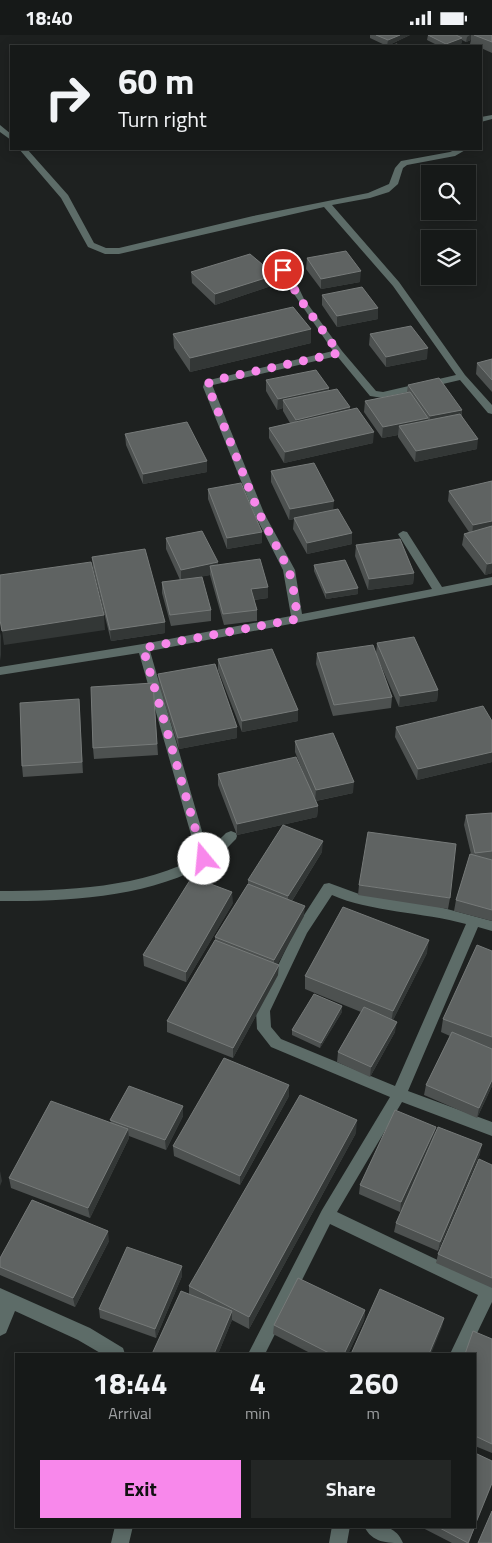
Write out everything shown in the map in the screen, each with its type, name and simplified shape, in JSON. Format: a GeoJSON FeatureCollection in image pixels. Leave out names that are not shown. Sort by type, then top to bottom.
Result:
{"type":"FeatureCollection","features":[{"type":"Feature","properties":{"kind":"street"},"geometry":{"type":"LineString","coordinates":[[0,127],[10,137]]}},
{"type":"Feature","properties":{"kind":"street"},"geometry":{"type":"LineString","coordinates":[[24,150],[65,197],[91,245],[106,251],[119,251],[253,219],[384,192],[394,183],[399,166],[404,163],[452,154],[461,150]]}},
{"type":"Feature","properties":{"kind":"street"},"geometry":{"type":"LineString","coordinates":[[326,204],[396,285],[462,377],[492,411]]}},
{"type":"Feature","properties":{"kind":"street"},"geometry":{"type":"LineString","coordinates":[[275,261],[365,388],[376,395],[462,377]]}},
{"type":"Feature","properties":{"kind":"street"},"geometry":{"type":"LineString","coordinates":[[297,619],[295,597],[289,570],[259,513],[207,384],[215,380],[339,353]]}},
{"type":"Feature","properties":{"kind":"street"},"geometry":{"type":"LineString","coordinates":[[402,534],[440,593]]}},
{"type":"Feature","properties":{"kind":"street"},"geometry":{"type":"LineString","coordinates":[[0,674],[440,593],[492,581]]}},
{"type":"Feature","properties":{"kind":"street"},"geometry":{"type":"LineString","coordinates":[[143,648],[204,859]]}},
{"type":"Feature","properties":{"kind":"street"},"geometry":{"type":"LineString","coordinates":[[0,896],[33,897],[114,887],[170,873],[204,859],[231,836]]}},
{"type":"Feature","properties":{"kind":"street"},"geometry":{"type":"LineString","coordinates":[[492,926],[416,907],[358,899],[329,888],[302,930],[262,1011],[264,1029],[276,1043],[400,1094],[492,1129]]}},
{"type":"Feature","properties":{"kind":"street"},"geometry":{"type":"LineString","coordinates":[[257,1353],[327,1215],[400,1094],[474,921]]}},
{"type":"Feature","properties":{"kind":"street"},"geometry":{"type":"LineString","coordinates":[[327,1215],[490,1293],[459,1353]]}},
{"type":"Feature","properties":{"kind":"street"},"geometry":{"type":"LineString","coordinates":[[0,1328],[5,1298],[84,1334],[115,1353]]}},
{"type":"Feature","properties":{"kind":"street"},"geometry":{"type":"LineString","coordinates":[[120,1543],[124,1528]]}},
{"type":"Feature","properties":{"kind":"street"},"geometry":{"type":"LineString","coordinates":[[338,1543],[341,1528]]}},
{"type":"Feature","properties":{"kind":"street"},"geometry":{"type":"LineString","coordinates":[[376,1528],[394,1543]]}},
{"type":"Feature","properties":{"kind":"building"},"geometry":{"type":"Polygon","coordinates":[[[376,35],[400,35],[388,40],[376,35]]]}},
{"type":"Feature","properties":{"kind":"building"},"geometry":{"type":"Polygon","coordinates":[[[428,35],[456,35],[462,38],[446,44],[428,35]]]}},
{"type":"Feature","properties":{"kind":"building"},"geometry":{"type":"Polygon","coordinates":[[[474,35],[492,35],[492,42],[474,35]]]}},
{"type":"Feature","properties":{"kind":"building"},"geometry":{"type":"Polygon","coordinates":[[[346,251],[361,271],[321,279],[307,258],[346,251]]]}},
{"type":"Feature","properties":{"kind":"building"},"geometry":{"type":"Polygon","coordinates":[[[250,254],[275,275],[215,294],[191,272],[250,254]]]}},
{"type":"Feature","properties":{"kind":"building"},"geometry":{"type":"Polygon","coordinates":[[[362,287],[378,308],[337,316],[322,295],[362,287]]]}},
{"type":"Feature","properties":{"kind":"building"},"geometry":{"type":"Polygon","coordinates":[[[293,307],[311,329],[190,358],[173,334],[293,307]]]}},
{"type":"Feature","properties":{"kind":"building"},"geometry":{"type":"Polygon","coordinates":[[[411,326],[428,348],[386,357],[370,334],[411,326]]]}},
{"type":"Feature","properties":{"kind":"building"},"geometry":{"type":"Polygon","coordinates":[[[492,359],[492,380],[477,363],[492,359]]]}},
{"type":"Feature","properties":{"kind":"building"},"geometry":{"type":"Polygon","coordinates":[[[316,370],[329,388],[278,399],[266,380],[316,370]]]}},
{"type":"Feature","properties":{"kind":"building"},"geometry":{"type":"Polygon","coordinates":[[[439,378],[462,410],[430,416],[408,385],[439,378]]]}},
{"type":"Feature","properties":{"kind":"building"},"geometry":{"type":"Polygon","coordinates":[[[337,389],[350,407],[296,420],[283,400],[337,389]]]}},
{"type":"Feature","properties":{"kind":"building"},"geometry":{"type":"Polygon","coordinates":[[[410,392],[428,418],[383,427],[365,401],[410,392]]]}},
{"type":"Feature","properties":{"kind":"building"},"geometry":{"type":"Polygon","coordinates":[[[357,408],[374,432],[285,452],[269,428],[357,408]]]}},
{"type":"Feature","properties":{"kind":"building"},"geometry":{"type":"Polygon","coordinates":[[[460,414],[478,439],[416,451],[399,426],[460,414]]]}},
{"type":"Feature","properties":{"kind":"building"},"geometry":{"type":"Polygon","coordinates":[[[187,422],[207,461],[143,474],[125,434],[187,422]]]}},
{"type":"Feature","properties":{"kind":"building"},"geometry":{"type":"Polygon","coordinates":[[[314,463],[334,501],[290,509],[271,471],[314,463]]]}},
{"type":"Feature","properties":{"kind":"building"},"geometry":{"type":"Polygon","coordinates":[[[492,481],[492,521],[473,525],[449,491],[492,481]]]}},
{"type":"Feature","properties":{"kind":"building"},"geometry":{"type":"Polygon","coordinates":[[[241,483],[262,532],[227,538],[208,489],[241,483]]]}},
{"type":"Feature","properties":{"kind":"building"},"geometry":{"type":"Polygon","coordinates":[[[338,509],[352,533],[307,543],[294,518],[338,509]]]}},
{"type":"Feature","properties":{"kind":"building"},"geometry":{"type":"Polygon","coordinates":[[[492,526],[492,563],[487,564],[464,534],[492,526]]]}},
{"type":"Feature","properties":{"kind":"building"},"geometry":{"type":"Polygon","coordinates":[[[202,531],[218,562],[181,570],[166,538],[202,531]]]}},
{"type":"Feature","properties":{"kind":"building"},"geometry":{"type":"Polygon","coordinates":[[[400,539],[414,573],[369,579],[356,545],[400,539]]]}},
{"type":"Feature","properties":{"kind":"building"},"geometry":{"type":"Polygon","coordinates":[[[145,549],[165,622],[110,630],[92,557],[145,549]]]}},
{"type":"Feature","properties":{"kind":"building"},"geometry":{"type":"Polygon","coordinates":[[[260,559],[268,587],[251,589],[257,610],[223,614],[210,566],[260,559]]]}},
{"type":"Feature","properties":{"kind":"building"},"geometry":{"type":"Polygon","coordinates":[[[345,560],[358,588],[326,593],[314,565],[345,560]]]}},
{"type":"Feature","properties":{"kind":"building"},"geometry":{"type":"Polygon","coordinates":[[[91,562],[104,615],[2,631],[0,620],[0,575],[91,562]]]}},
{"type":"Feature","properties":{"kind":"building"},"geometry":{"type":"Polygon","coordinates":[[[202,577],[211,610],[170,615],[162,582],[202,577]]]}},
{"type":"Feature","properties":{"kind":"building"},"geometry":{"type":"Polygon","coordinates":[[[414,637],[438,690],[400,696],[377,643],[414,637]]]}},
{"type":"Feature","properties":{"kind":"building"},"geometry":{"type":"Polygon","coordinates":[[[373,645],[392,697],[334,705],[317,653],[373,645]]]}},
{"type":"Feature","properties":{"kind":"building"},"geometry":{"type":"Polygon","coordinates":[[[272,649],[298,710],[242,721],[218,659],[272,649]]]}},
{"type":"Feature","properties":{"kind":"building"},"geometry":{"type":"Polygon","coordinates":[[[215,664],[237,727],[178,738],[158,674],[215,664]]]}},
{"type":"Feature","properties":{"kind":"building"},"geometry":{"type":"Polygon","coordinates":[[[153,683],[157,744],[93,748],[91,687],[153,683]]]}},
{"type":"Feature","properties":{"kind":"building"},"geometry":{"type":"Polygon","coordinates":[[[79,699],[82,762],[22,766],[20,703],[79,699]]]}},
{"type":"Feature","properties":{"kind":"building"},"geometry":{"type":"Polygon","coordinates":[[[483,706],[492,721],[492,752],[418,769],[396,727],[483,706]]]}},
{"type":"Feature","properties":{"kind":"building"},"geometry":{"type":"Polygon","coordinates":[[[333,733],[354,782],[316,790],[295,741],[333,733]]]}},
{"type":"Feature","properties":{"kind":"building"},"geometry":{"type":"Polygon","coordinates":[[[296,757],[318,806],[237,824],[218,774],[296,757]]]}},
{"type":"Feature","properties":{"kind":"building"},"geometry":{"type":"Polygon","coordinates":[[[492,813],[492,851],[475,853],[466,815],[492,813]]]}},
{"type":"Feature","properties":{"kind":"building"},"geometry":{"type":"Polygon","coordinates":[[[283,825],[323,841],[288,896],[248,880],[283,825]]]}},
{"type":"Feature","properties":{"kind":"building"},"geometry":{"type":"Polygon","coordinates":[[[368,832],[456,844],[450,898],[359,885],[368,832]]]}},
{"type":"Feature","properties":{"kind":"building"},"geometry":{"type":"Polygon","coordinates":[[[470,854],[492,860],[492,910],[456,900],[470,854]]]}},
{"type":"Feature","properties":{"kind":"building"},"geometry":{"type":"Polygon","coordinates":[[[192,877],[232,892],[186,972],[143,955],[192,877]]]}},
{"type":"Feature","properties":{"kind":"building"},"geometry":{"type":"Polygon","coordinates":[[[248,884],[305,906],[274,960],[215,937],[248,884]]]}},
{"type":"Feature","properties":{"kind":"building"},"geometry":{"type":"Polygon","coordinates":[[[343,907],[429,940],[393,1011],[305,976],[343,907]]]}},
{"type":"Feature","properties":{"kind":"building"},"geometry":{"type":"Polygon","coordinates":[[[215,940],[279,965],[233,1048],[167,1021],[215,940]]]}},
{"type":"Feature","properties":{"kind":"building"},"geometry":{"type":"Polygon","coordinates":[[[477,945],[492,951],[492,1037],[443,1019],[477,945]]]}},
{"type":"Feature","properties":{"kind":"building"},"geometry":{"type":"Polygon","coordinates":[[[314,994],[342,1006],[321,1043],[292,1030],[314,994]]]}},
{"type":"Feature","properties":{"kind":"building"},"geometry":{"type":"Polygon","coordinates":[[[364,1007],[397,1022],[371,1067],[338,1052],[364,1007]]]}},
{"type":"Feature","properties":{"kind":"building"},"geometry":{"type":"Polygon","coordinates":[[[452,1032],[492,1049],[492,1080],[479,1108],[426,1085],[452,1032]]]}},
{"type":"Feature","properties":{"kind":"building"},"geometry":{"type":"Polygon","coordinates":[[[224,1058],[289,1085],[240,1176],[173,1146],[224,1058]]]}},
{"type":"Feature","properties":{"kind":"building"},"geometry":{"type":"Polygon","coordinates":[[[129,1086],[183,1106],[165,1140],[110,1120],[129,1086]]]}},
{"type":"Feature","properties":{"kind":"building"},"geometry":{"type":"Polygon","coordinates":[[[300,1095],[357,1120],[249,1317],[189,1286],[300,1095]]]}},
{"type":"Feature","properties":{"kind":"building"},"geometry":{"type":"Polygon","coordinates":[[[51,1101],[128,1129],[88,1208],[9,1178],[51,1101]]]}},
{"type":"Feature","properties":{"kind":"building"},"geometry":{"type":"Polygon","coordinates":[[[395,1110],[436,1127],[401,1202],[360,1185],[395,1110]]]}},
{"type":"Feature","properties":{"kind":"building"},"geometry":{"type":"Polygon","coordinates":[[[438,1127],[482,1144],[440,1242],[396,1223],[438,1127]]]}},
{"type":"Feature","properties":{"kind":"building"},"geometry":{"type":"Polygon","coordinates":[[[479,1159],[492,1165],[492,1278],[438,1254],[479,1159]]]}},
{"type":"Feature","properties":{"kind":"building"},"geometry":{"type":"Polygon","coordinates":[[[32,1200],[108,1231],[73,1298],[0,1267],[0,1258],[32,1200]]]}},
{"type":"Feature","properties":{"kind":"building"},"geometry":{"type":"Polygon","coordinates":[[[127,1247],[182,1266],[155,1329],[99,1309],[127,1247]]]}},
{"type":"Feature","properties":{"kind":"building"},"geometry":{"type":"Polygon","coordinates":[[[298,1278],[365,1310],[344,1353],[329,1353],[274,1325],[298,1278]]]}},
{"type":"Feature","properties":{"kind":"building"},"geometry":{"type":"Polygon","coordinates":[[[380,1289],[444,1318],[429,1353],[351,1353],[380,1289]]]}},
{"type":"Feature","properties":{"kind":"building"},"geometry":{"type":"Polygon","coordinates":[[[181,1291],[232,1311],[214,1353],[152,1353],[181,1291]]]}},
{"type":"Feature","properties":{"kind":"building"},"geometry":{"type":"Polygon","coordinates":[[[473,1331],[492,1339],[492,1444],[476,1436],[476,1353],[465,1353],[473,1331]]]}},
{"type":"Feature","properties":{"kind":"building"},"geometry":{"type":"Polygon","coordinates":[[[476,1453],[492,1461],[492,1483],[476,1523],[476,1453]]]}},
{"type":"Feature","properties":{"kind":"building"},"geometry":{"type":"Polygon","coordinates":[[[492,1511],[492,1543],[478,1543],[492,1511]]]}},
{"type":"Feature","properties":{"kind":"building"},"geometry":{"type":"Polygon","coordinates":[[[440,1528],[474,1528],[468,1543],[440,1528]]]}},
{"type":"Feature","properties":{"kind":"route"},"geometry":{"type":"LineString","coordinates":[[204,859],[143,648],[297,619],[295,597],[289,570],[259,513],[207,384],[215,380],[339,353],[318,321],[300,299],[291,280],[283,270]]}}]}
